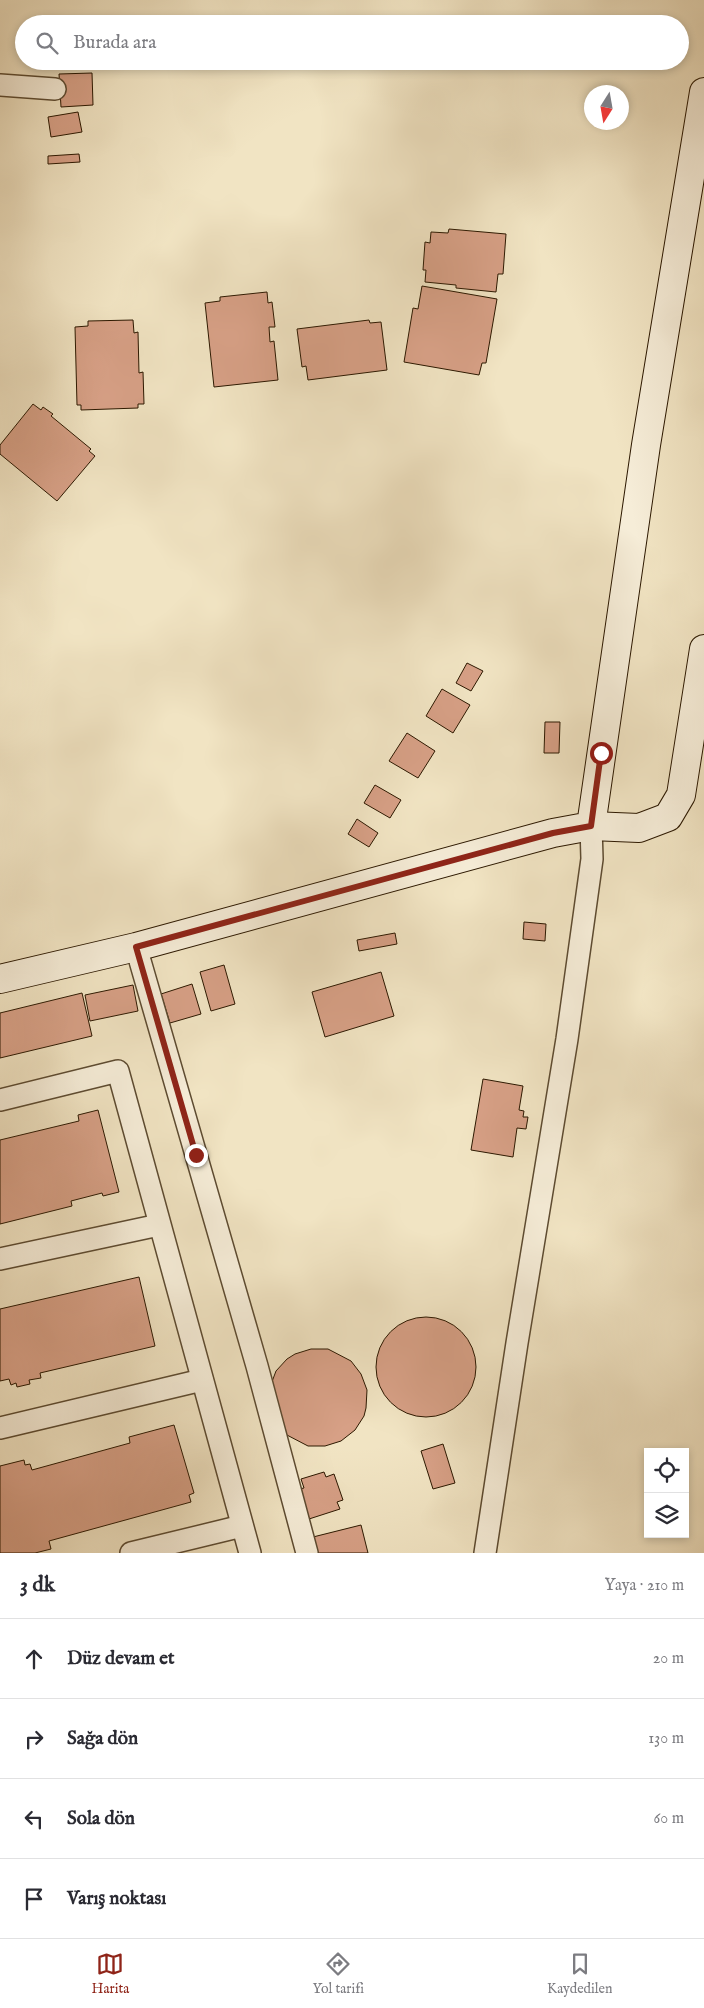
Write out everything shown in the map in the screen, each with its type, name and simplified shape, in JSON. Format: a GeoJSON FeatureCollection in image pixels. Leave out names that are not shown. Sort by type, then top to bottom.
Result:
{"type":"FeatureCollection","features":[{"type":"Feature","properties":{"kind":"main road"},"geometry":{"type":"LineString","coordinates":[[591,826],[646,445],[704,92]]}},
{"type":"Feature","properties":{"kind":"main road"},"geometry":{"type":"LineString","coordinates":[[0,979],[136,947],[553,833],[591,826],[639,828],[668,817],[681,795],[704,648]]}},
{"type":"Feature","properties":{"kind":"street"},"geometry":{"type":"LineString","coordinates":[[0,86],[55,89]]}},
{"type":"Feature","properties":{"kind":"street"},"geometry":{"type":"LineString","coordinates":[[485,1553],[567,1039],[592,859],[591,826]]}},
{"type":"Feature","properties":{"kind":"street"},"geometry":{"type":"LineString","coordinates":[[136,947],[257,1366],[307,1553]]}},
{"type":"Feature","properties":{"kind":"street"},"geometry":{"type":"LineString","coordinates":[[0,1100],[118,1071],[250,1553]]}},
{"type":"Feature","properties":{"kind":"street"},"geometry":{"type":"LineString","coordinates":[[0,1259],[159,1225]]}},
{"type":"Feature","properties":{"kind":"street"},"geometry":{"type":"LineString","coordinates":[[0,1428],[202,1380]]}},
{"type":"Feature","properties":{"kind":"street"},"geometry":{"type":"LineString","coordinates":[[131,1553],[242,1526]]}},
{"type":"Feature","properties":{"kind":"building"},"geometry":{"type":"Polygon","coordinates":[[[92,73],[93,105],[61,107],[59,74],[92,73]]]}},
{"type":"Feature","properties":{"kind":"building"},"geometry":{"type":"Polygon","coordinates":[[[78,112],[82,132],[51,137],[48,117],[78,112]]]}},
{"type":"Feature","properties":{"kind":"building"},"geometry":{"type":"Polygon","coordinates":[[[79,154],[80,162],[48,164],[48,156],[79,154]]]}},
{"type":"Feature","properties":{"kind":"building"},"geometry":{"type":"Polygon","coordinates":[[[449,229],[506,234],[503,274],[498,274],[496,292],[456,288],[456,285],[425,282],[426,270],[423,270],[425,242],[430,243],[431,232],[448,233],[449,229]]]}},
{"type":"Feature","properties":{"kind":"building"},"geometry":{"type":"Polygon","coordinates":[[[422,286],[497,299],[486,363],[482,363],[479,375],[404,362],[413,308],[418,309],[422,286]]]}},
{"type":"Feature","properties":{"kind":"building"},"geometry":{"type":"Polygon","coordinates":[[[267,292],[268,303],[272,302],[275,327],[269,327],[270,342],[274,341],[278,380],[214,387],[205,303],[220,301],[220,297],[267,292]]]}},
{"type":"Feature","properties":{"kind":"building"},"geometry":{"type":"Polygon","coordinates":[[[133,320],[134,333],[138,332],[139,373],[143,372],[144,404],[138,404],[138,408],[81,410],[81,405],[77,405],[75,327],[88,326],[88,321],[133,320]]]}},
{"type":"Feature","properties":{"kind":"building"},"geometry":{"type":"Polygon","coordinates":[[[369,320],[370,323],[381,322],[387,370],[308,380],[306,366],[302,367],[297,329],[369,320]]]}},
{"type":"Feature","properties":{"kind":"building"},"geometry":{"type":"Polygon","coordinates":[[[33,404],[41,410],[43,407],[53,414],[51,416],[91,449],[89,451],[95,456],[57,501],[0,454],[0,445],[33,404]]]}},
{"type":"Feature","properties":{"kind":"building"},"geometry":{"type":"Polygon","coordinates":[[[467,663],[483,671],[471,691],[456,683],[467,663]]]}},
{"type":"Feature","properties":{"kind":"building"},"geometry":{"type":"Polygon","coordinates":[[[442,689],[470,705],[453,733],[426,716],[442,689]]]}},
{"type":"Feature","properties":{"kind":"building"},"geometry":{"type":"Polygon","coordinates":[[[545,722],[560,722],[559,753],[544,753],[545,722]]]}},
{"type":"Feature","properties":{"kind":"building"},"geometry":{"type":"Polygon","coordinates":[[[407,733],[435,751],[418,778],[389,761],[407,733]]]}},
{"type":"Feature","properties":{"kind":"building"},"geometry":{"type":"Polygon","coordinates":[[[375,785],[401,800],[390,818],[364,803],[375,785]]]}},
{"type":"Feature","properties":{"kind":"building"},"geometry":{"type":"Polygon","coordinates":[[[357,819],[378,833],[369,847],[348,834],[357,819]]]}},
{"type":"Feature","properties":{"kind":"building"},"geometry":{"type":"Polygon","coordinates":[[[524,922],[546,924],[545,941],[523,939],[524,922]]]}},
{"type":"Feature","properties":{"kind":"building"},"geometry":{"type":"Polygon","coordinates":[[[395,933],[397,944],[359,951],[357,940],[395,933]]]}},
{"type":"Feature","properties":{"kind":"building"},"geometry":{"type":"Polygon","coordinates":[[[224,965],[235,1004],[211,1011],[200,972],[224,965]]]}},
{"type":"Feature","properties":{"kind":"building"},"geometry":{"type":"Polygon","coordinates":[[[381,972],[394,1016],[325,1037],[312,992],[381,972]]]}},
{"type":"Feature","properties":{"kind":"building"},"geometry":{"type":"Polygon","coordinates":[[[192,984],[201,1014],[170,1023],[161,994],[192,984]]]}},
{"type":"Feature","properties":{"kind":"building"},"geometry":{"type":"Polygon","coordinates":[[[133,985],[138,1011],[90,1021],[85,995],[133,985]]]}},
{"type":"Feature","properties":{"kind":"building"},"geometry":{"type":"Polygon","coordinates":[[[82,993],[92,1036],[0,1058],[0,1013],[82,993]]]}},
{"type":"Feature","properties":{"kind":"building"},"geometry":{"type":"Polygon","coordinates":[[[483,1079],[523,1086],[519,1110],[524,1111],[523,1117],[528,1117],[526,1129],[517,1128],[513,1157],[471,1150],[483,1079]]]}},
{"type":"Feature","properties":{"kind":"building"},"geometry":{"type":"Polygon","coordinates":[[[98,1110],[119,1192],[103,1196],[102,1193],[71,1201],[72,1206],[0,1224],[0,1140],[79,1121],[78,1115],[98,1110]]]}},
{"type":"Feature","properties":{"kind":"building"},"geometry":{"type":"Polygon","coordinates":[[[139,1277],[155,1346],[40,1373],[41,1378],[29,1380],[30,1384],[17,1387],[16,1383],[11,1385],[9,1379],[0,1381],[0,1309],[139,1277]]]}},
{"type":"Feature","properties":{"kind":"building"},"geometry":{"type":"Polygon","coordinates":[[[426,1317],[436,1318],[454,1325],[468,1339],[475,1357],[475,1377],[468,1395],[454,1409],[436,1416],[426,1417],[416,1416],[398,1409],[384,1395],[377,1377],[376,1367],[377,1357],[384,1339],[398,1325],[416,1318],[426,1317]]]}},
{"type":"Feature","properties":{"kind":"building"},"geometry":{"type":"Polygon","coordinates":[[[311,1349],[328,1349],[351,1361],[361,1374],[367,1390],[364,1416],[355,1430],[341,1441],[325,1446],[308,1446],[285,1434],[270,1387],[276,1371],[287,1359],[295,1354],[311,1349]]]}},
{"type":"Feature","properties":{"kind":"building"},"geometry":{"type":"Polygon","coordinates":[[[174,1425],[194,1493],[189,1495],[191,1502],[49,1541],[51,1549],[35,1553],[0,1553],[0,1466],[24,1460],[25,1465],[30,1464],[32,1470],[130,1443],[129,1437],[174,1425]]]}},
{"type":"Feature","properties":{"kind":"building"},"geometry":{"type":"Polygon","coordinates":[[[443,1444],[455,1483],[433,1489],[421,1451],[443,1444]]]}},
{"type":"Feature","properties":{"kind":"building"},"geometry":{"type":"Polygon","coordinates":[[[324,1472],[326,1477],[334,1474],[343,1500],[337,1502],[340,1509],[309,1519],[299,1489],[304,1488],[301,1479],[324,1472]]]}},
{"type":"Feature","properties":{"kind":"building"},"geometry":{"type":"Polygon","coordinates":[[[361,1525],[368,1553],[317,1553],[313,1537],[361,1525]]]}},
{"type":"Feature","properties":{"kind":"route"},"geometry":{"type":"LineString","coordinates":[[196,1155],[136,947],[553,833],[591,826],[601,753]]}}]}
